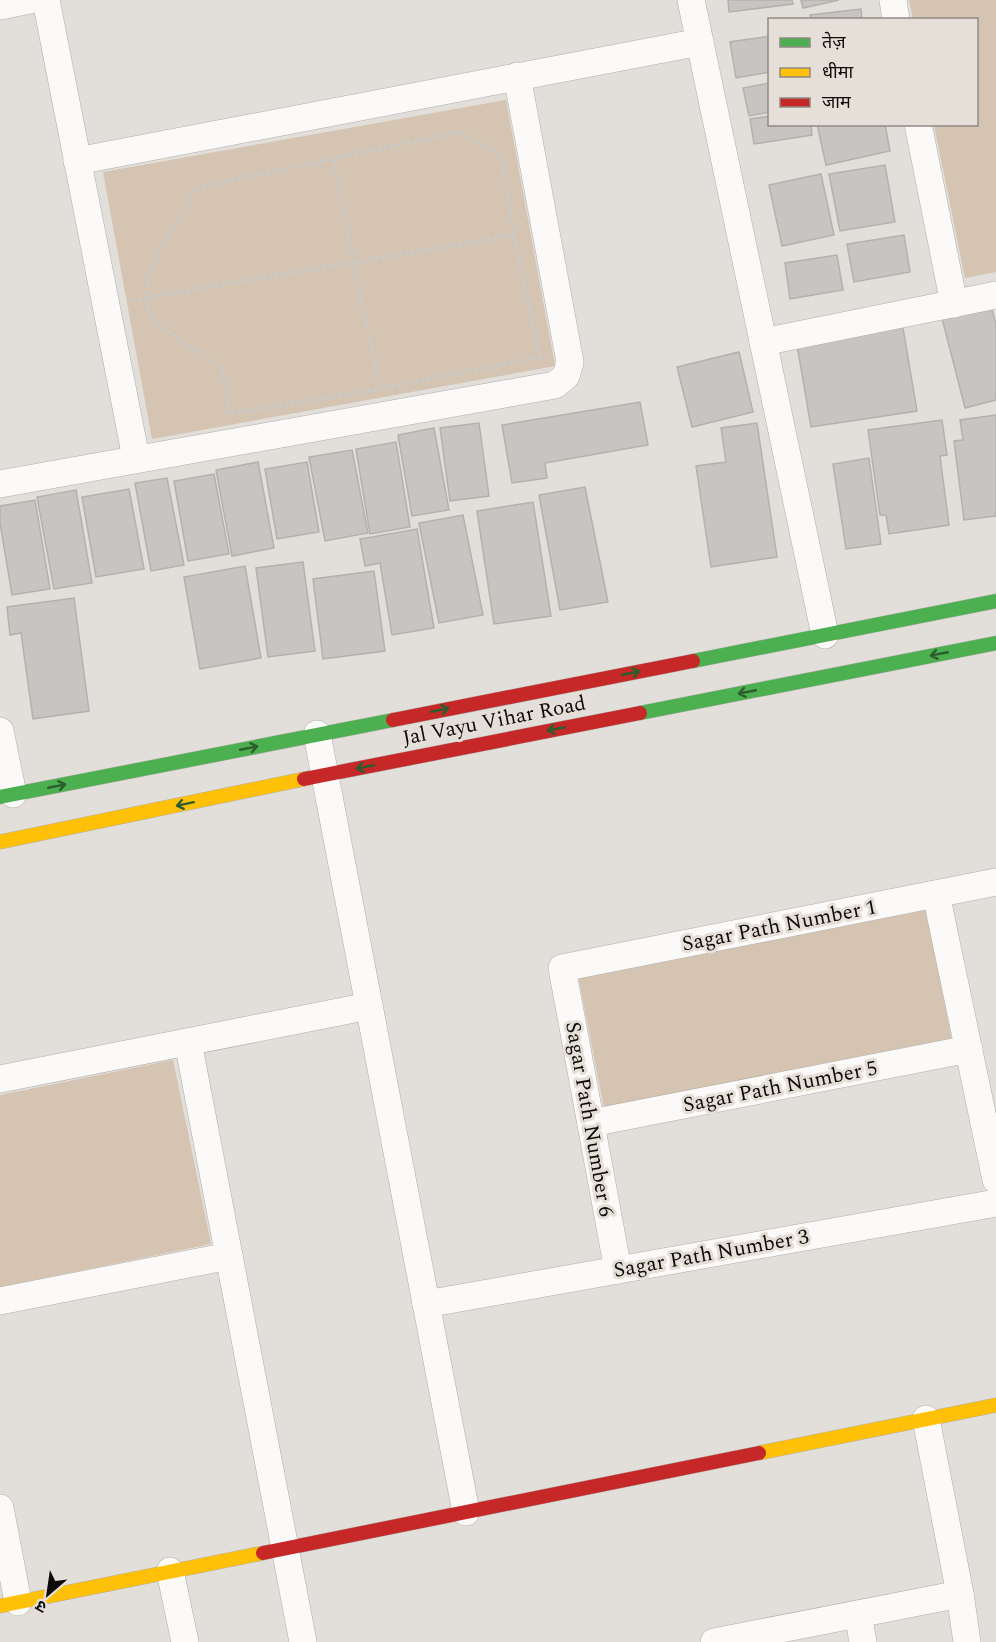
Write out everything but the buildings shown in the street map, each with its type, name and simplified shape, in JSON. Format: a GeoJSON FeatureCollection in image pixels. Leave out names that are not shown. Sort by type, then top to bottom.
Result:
{"type":"FeatureCollection","features":[{"type":"Feature","properties":{"kind":"street"},"geometry":{"type":"LineString","coordinates":[[0,6],[30,0]]}},
{"type":"Feature","properties":{"kind":"street"},"geometry":{"type":"LineString","coordinates":[[46,0],[136,458]]}},
{"type":"Feature","properties":{"kind":"street"},"geometry":{"type":"LineString","coordinates":[[691,0],[825,635]]}},
{"type":"Feature","properties":{"kind":"street"},"geometry":{"type":"LineString","coordinates":[[892,0],[896,18]]}},
{"type":"Feature","properties":{"kind":"street"},"geometry":{"type":"LineString","coordinates":[[77,160],[700,42]]}},
{"type":"Feature","properties":{"kind":"street"},"geometry":{"type":"LineString","coordinates":[[0,484],[555,385],[566,376],[570,362],[518,76]]}},
{"type":"Feature","properties":{"kind":"street"},"geometry":{"type":"LineString","coordinates":[[918,126],[954,304]]}},
{"type":"Feature","properties":{"kind":"street"},"geometry":{"type":"LineString","coordinates":[[763,342],[996,295]]}},
{"type":"Feature","properties":{"kind":"street","name":"Jal Vayu Vihar Road"},"geometry":{"type":"LineString","coordinates":[[6,796],[996,601]]}},
{"type":"Feature","properties":{"kind":"street","name":"Jal Vayu Vihar Road"},"geometry":{"type":"LineString","coordinates":[[0,842],[325,775],[996,643]]}},
{"type":"Feature","properties":{"kind":"street"},"geometry":{"type":"LineString","coordinates":[[0,731],[6,796]]}},
{"type":"Feature","properties":{"kind":"street"},"geometry":{"type":"LineString","coordinates":[[317,734],[466,1512]]}},
{"type":"Feature","properties":{"kind":"street","name":"Sagar Path Number 1"},"geometry":{"type":"LineString","coordinates":[[562,968],[996,882]]}},
{"type":"Feature","properties":{"kind":"street"},"geometry":{"type":"LineString","coordinates":[[936,894],[996,1180]]}},
{"type":"Feature","properties":{"kind":"street","name":"Sagar Path Number 6"},"geometry":{"type":"LineString","coordinates":[[562,968],[618,1270]]}},
{"type":"Feature","properties":{"kind":"street"},"geometry":{"type":"LineString","coordinates":[[0,1079],[369,1006]]}},
{"type":"Feature","properties":{"kind":"street"},"geometry":{"type":"LineString","coordinates":[[188,1042],[303,1642]]}},
{"type":"Feature","properties":{"kind":"street","name":"Sagar Path Number 5"},"geometry":{"type":"LineString","coordinates":[[591,1123],[969,1049]]}},
{"type":"Feature","properties":{"kind":"street","name":"Sagar Path Number 3"},"geometry":{"type":"LineString","coordinates":[[426,1304],[996,1203]]}},
{"type":"Feature","properties":{"kind":"street"},"geometry":{"type":"LineString","coordinates":[[0,1301],[229,1256]]}},
{"type":"Feature","properties":{"kind":"street"},"geometry":{"type":"LineString","coordinates":[[0,1508],[9,1604],[996,1405]]}},
{"type":"Feature","properties":{"kind":"street"},"geometry":{"type":"LineString","coordinates":[[926,1419],[967,1642]]}},
{"type":"Feature","properties":{"kind":"street"},"geometry":{"type":"LineString","coordinates":[[170,1571],[185,1642]]}},
{"type":"Feature","properties":{"kind":"street"},"geometry":{"type":"LineString","coordinates":[[721,1641],[960,1594]]}},
{"type":"Feature","properties":{"kind":"street"},"geometry":{"type":"LineString","coordinates":[[858,1614],[863,1642]]}},
{"type":"Feature","properties":{"kind":"path"},"geometry":{"type":"LineString","coordinates":[[459,132],[501,154],[514,235],[540,357],[380,389],[230,414],[222,368],[155,320],[144,298],[147,276],[194,188],[459,132]]}},
{"type":"Feature","properties":{"kind":"path"},"geometry":{"type":"LineString","coordinates":[[333,160],[380,389]]}},
{"type":"Feature","properties":{"kind":"path"},"geometry":{"type":"LineString","coordinates":[[127,301],[514,235]]}},
{"type":"Feature","properties":{"kind":"shaded area"},"geometry":{"type":"Polygon","coordinates":[[[909,0],[996,0],[996,272],[965,278],[934,126],[978,126],[978,18],[913,18],[909,0]]]}},
{"type":"Feature","properties":{"kind":"shaded area"},"geometry":{"type":"Polygon","coordinates":[[[506,100],[555,366],[152,439],[103,172],[506,100]]]}},
{"type":"Feature","properties":{"kind":"shaded area"},"geometry":{"type":"Polygon","coordinates":[[[926,908],[952,1041],[604,1108],[578,975],[926,908]]]}},
{"type":"Feature","properties":{"kind":"shaded area"},"geometry":{"type":"Polygon","coordinates":[[[173,1060],[211,1244],[0,1287],[0,1095],[173,1060]]]}},
{"type":"Feature","properties":{"kind":"traffic: fast"},"geometry":{"type":"LineString","coordinates":[[693,661],[996,601]]}},
{"type":"Feature","properties":{"kind":"traffic: fast"},"geometry":{"type":"LineString","coordinates":[[640,713],[996,643]]}},
{"type":"Feature","properties":{"kind":"traffic: fast"},"geometry":{"type":"LineString","coordinates":[[0,797],[393,720]]}},
{"type":"Feature","properties":{"kind":"traffic: slow"},"geometry":{"type":"LineString","coordinates":[[0,842],[304,779]]}},
{"type":"Feature","properties":{"kind":"traffic: slow"},"geometry":{"type":"LineString","coordinates":[[759,1453],[996,1405]]}},
{"type":"Feature","properties":{"kind":"traffic: slow"},"geometry":{"type":"LineString","coordinates":[[0,1606],[263,1553]]}},
{"type":"Feature","properties":{"kind":"traffic: jam"},"geometry":{"type":"LineString","coordinates":[[393,720],[693,661]]}},
{"type":"Feature","properties":{"kind":"traffic: jam"},"geometry":{"type":"LineString","coordinates":[[304,779],[640,713]]}},
{"type":"Feature","properties":{"kind":"traffic: jam"},"geometry":{"type":"LineString","coordinates":[[263,1553],[759,1453]]}}]}
